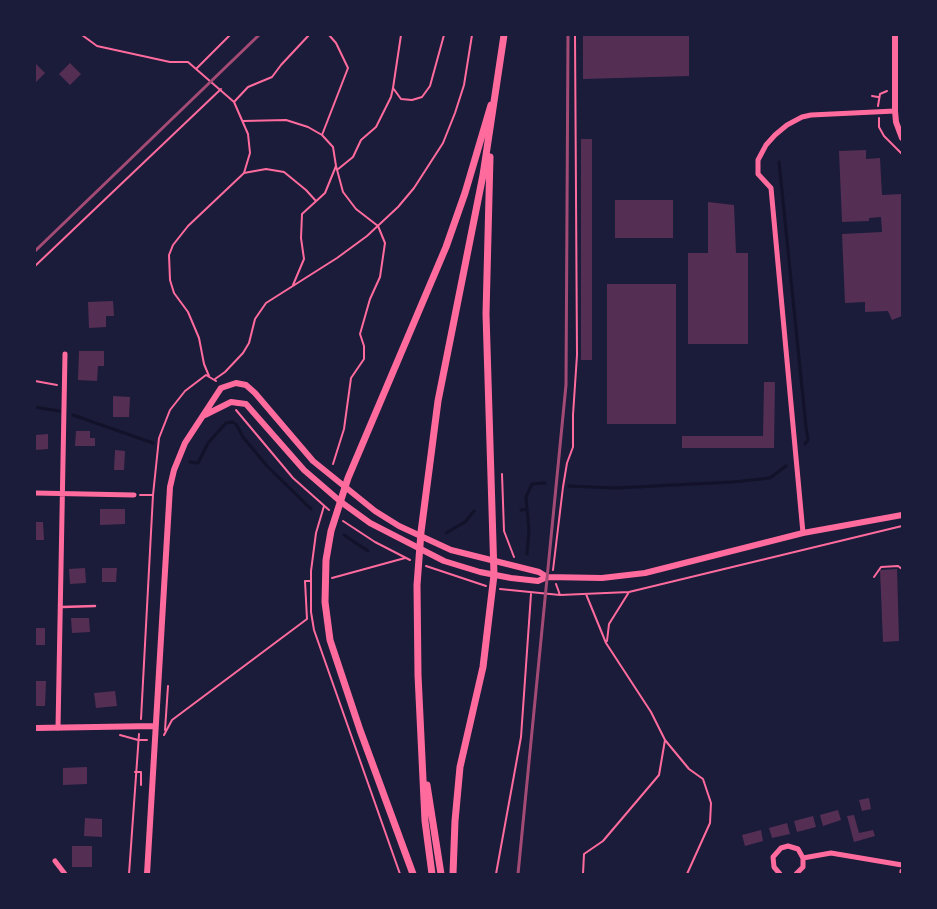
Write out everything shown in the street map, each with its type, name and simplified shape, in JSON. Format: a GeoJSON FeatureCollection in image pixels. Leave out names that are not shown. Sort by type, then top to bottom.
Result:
{"type":"FeatureCollection","features":[{"type":"Feature","properties":{"kind":"main road"},"geometry":{"type":"LineString","coordinates":[[432,874],[425,821],[418,675],[418,585],[423,508],[438,402],[491,131],[504,35]]}},
{"type":"Feature","properties":{"kind":"main road"},"geometry":{"type":"LineString","coordinates":[[413,874],[360,730],[330,640],[326,619],[325,577],[328,545],[345,488],[449,239],[498,84]]}},
{"type":"Feature","properties":{"kind":"main road"},"geometry":{"type":"LineString","coordinates":[[453,874],[454,821],[460,767],[483,667],[494,575],[486,280],[491,131]]}},
{"type":"Feature","properties":{"kind":"main road"},"geometry":{"type":"LineString","coordinates":[[422,755],[440,874]]}},
{"type":"Feature","properties":{"kind":"street"},"geometry":{"type":"LineString","coordinates":[[895,35],[898,66],[895,111],[896,122],[902,138]]}},
{"type":"Feature","properties":{"kind":"street"},"geometry":{"type":"LineString","coordinates":[[803,532],[771,188],[758,174],[758,160],[766,144],[775,135],[787,125],[802,118],[811,115],[895,111]]}},
{"type":"Feature","properties":{"kind":"street"},"geometry":{"type":"LineString","coordinates":[[58,728],[65,354]]}},
{"type":"Feature","properties":{"kind":"street"},"geometry":{"type":"LineString","coordinates":[[147,874],[170,487],[179,455],[213,398],[225,386],[241,383],[255,392],[294,442],[313,461],[375,511],[427,540],[471,557],[539,572],[550,577]]}},
{"type":"Feature","properties":{"kind":"street"},"geometry":{"type":"LineString","coordinates":[[204,416],[231,402],[241,402],[249,406],[304,470],[341,502],[370,523],[444,561],[494,575],[538,581],[550,577],[602,578],[645,573],[803,532],[902,515]]}},
{"type":"Feature","properties":{"kind":"street"},"geometry":{"type":"LineString","coordinates":[[35,493],[134,495]]}},
{"type":"Feature","properties":{"kind":"street"},"geometry":{"type":"LineString","coordinates":[[35,728],[155,726]]}},
{"type":"Feature","properties":{"kind":"street"},"geometry":{"type":"LineString","coordinates":[[780,874],[773,863],[773,857],[780,848],[793,847],[801,853],[803,858],[802,867],[796,874]]}},
{"type":"Feature","properties":{"kind":"street"},"geometry":{"type":"LineString","coordinates":[[803,858],[831,853],[902,865]]}},
{"type":"Feature","properties":{"kind":"street"},"geometry":{"type":"LineString","coordinates":[[55,861],[64,874]]}},
{"type":"Feature","properties":{"kind":"lane"},"geometry":{"type":"LineString","coordinates":[[60,607],[95,606]]}},
{"type":"Feature","properties":{"kind":"path"},"geometry":{"type":"LineString","coordinates":[[82,35],[97,46],[170,62],[188,62],[234,102],[248,134],[250,153],[244,173],[188,226],[173,245],[169,255],[170,280],[174,293],[188,312],[199,338],[202,358],[210,376]]}},
{"type":"Feature","properties":{"kind":"path"},"geometry":{"type":"LineString","coordinates":[[196,69],[230,35]]}},
{"type":"Feature","properties":{"kind":"path"},"geometry":{"type":"LineString","coordinates":[[234,102],[248,87],[272,78],[281,65],[309,35]]}},
{"type":"Feature","properties":{"kind":"path"},"geometry":{"type":"LineString","coordinates":[[322,135],[348,68],[336,43],[329,35]]}},
{"type":"Feature","properties":{"kind":"path"},"geometry":{"type":"LineString","coordinates":[[337,170],[353,157],[361,140],[376,127],[391,97],[401,35]]}},
{"type":"Feature","properties":{"kind":"path"},"geometry":{"type":"LineString","coordinates":[[393,88],[401,99],[422,97],[430,86],[444,35]]}},
{"type":"Feature","properties":{"kind":"path"},"geometry":{"type":"LineString","coordinates":[[129,874],[135,772],[140,727],[156,454],[162,426],[176,400],[200,377],[210,376],[214,379],[233,364],[249,343],[259,311],[266,303],[337,258],[378,226],[414,188],[443,143],[464,85],[472,35]]}},
{"type":"Feature","properties":{"kind":"path"},"geometry":{"type":"LineString","coordinates":[[560,595],[550,577],[567,463],[573,448],[572,415],[577,355],[575,35]]}},
{"type":"Feature","properties":{"kind":"path"},"geometry":{"type":"LineString","coordinates":[[35,266],[221,89]]}},
{"type":"Feature","properties":{"kind":"path"},"geometry":{"type":"LineString","coordinates":[[872,96],[878,97],[888,92]]}},
{"type":"Feature","properties":{"kind":"path"},"geometry":{"type":"LineString","coordinates":[[243,121],[286,120],[308,127],[322,135],[334,147],[336,166],[343,192],[356,209],[378,226],[385,243],[380,276],[370,299],[360,334],[364,346],[364,359],[351,378],[344,429],[333,464]]}},
{"type":"Feature","properties":{"kind":"path"},"geometry":{"type":"LineString","coordinates":[[879,122],[884,136],[902,154]]}},
{"type":"Feature","properties":{"kind":"path"},"geometry":{"type":"LineString","coordinates":[[293,285],[304,259],[301,238],[302,214],[325,192],[336,166]]}},
{"type":"Feature","properties":{"kind":"path"},"geometry":{"type":"LineString","coordinates":[[244,173],[266,169],[284,172],[316,201]]}},
{"type":"Feature","properties":{"kind":"path"},"geometry":{"type":"LineString","coordinates":[[35,381],[45,381],[65,387]]}},
{"type":"Feature","properties":{"kind":"path"},"geometry":{"type":"LineString","coordinates":[[236,410],[293,478],[336,516],[376,542],[414,561]]}},
{"type":"Feature","properties":{"kind":"path"},"geometry":{"type":"LineString","coordinates":[[502,474],[504,531],[514,556]]}},
{"type":"Feature","properties":{"kind":"path"},"geometry":{"type":"LineString","coordinates":[[147,495],[153,496]]}},
{"type":"Feature","properties":{"kind":"path"},"geometry":{"type":"LineString","coordinates":[[422,564],[455,577],[493,588],[560,595],[629,592],[902,526]]}},
{"type":"Feature","properties":{"kind":"path"},"geometry":{"type":"LineString","coordinates":[[330,578],[405,558]]}},
{"type":"Feature","properties":{"kind":"path"},"geometry":{"type":"LineString","coordinates":[[874,577],[881,566],[898,566],[902,569]]}},
{"type":"Feature","properties":{"kind":"path"},"geometry":{"type":"LineString","coordinates":[[168,686],[165,730],[172,720],[307,619],[305,581],[311,581]]}},
{"type":"Feature","properties":{"kind":"path"},"geometry":{"type":"LineString","coordinates":[[606,643],[609,624],[629,592]]}},
{"type":"Feature","properties":{"kind":"path"},"geometry":{"type":"LineString","coordinates":[[496,874],[521,737],[531,593]]}},
{"type":"Feature","properties":{"kind":"path"},"geometry":{"type":"LineString","coordinates":[[586,594],[606,643],[651,712],[665,740],[689,769],[703,779],[711,803],[710,823],[687,874]]}},
{"type":"Feature","properties":{"kind":"path"},"geometry":{"type":"LineString","coordinates":[[583,874],[584,854],[603,841],[659,775],[665,740]]}},
{"type":"Feature","properties":{"kind":"path"},"geometry":{"type":"LineString","coordinates":[[135,772],[141,772],[140,785]]}},
{"type":"Feature","properties":{"kind":"building"},"geometry":{"type":"Polygon","coordinates":[[[583,35],[689,35],[689,76],[583,79],[583,35]]]}},
{"type":"Feature","properties":{"kind":"building"},"geometry":{"type":"Polygon","coordinates":[[[35,63],[45,73],[35,83],[35,63]]]}},
{"type":"Feature","properties":{"kind":"building"},"geometry":{"type":"Polygon","coordinates":[[[70,63],[81,74],[70,85],[59,74],[70,63]]]}},
{"type":"Feature","properties":{"kind":"building"},"geometry":{"type":"Polygon","coordinates":[[[581,139],[592,139],[592,360],[581,360],[581,139]]]}},
{"type":"Feature","properties":{"kind":"building"},"geometry":{"type":"Polygon","coordinates":[[[866,150],[866,159],[880,158],[882,195],[902,194],[902,316],[892,320],[888,311],[865,312],[865,302],[845,303],[842,234],[882,232],[881,217],[869,218],[869,221],[842,222],[839,151],[866,150]]]}},
{"type":"Feature","properties":{"kind":"building"},"geometry":{"type":"Polygon","coordinates":[[[615,200],[673,200],[673,238],[615,238],[615,200]]]}},
{"type":"Feature","properties":{"kind":"building"},"geometry":{"type":"Polygon","coordinates":[[[708,202],[734,205],[736,253],[748,253],[748,344],[688,344],[688,253],[708,253],[708,202]]]}},
{"type":"Feature","properties":{"kind":"building"},"geometry":{"type":"Polygon","coordinates":[[[607,284],[676,284],[676,424],[607,424],[607,284]]]}},
{"type":"Feature","properties":{"kind":"building"},"geometry":{"type":"Polygon","coordinates":[[[113,301],[114,316],[106,316],[106,327],[89,328],[88,302],[113,301]]]}},
{"type":"Feature","properties":{"kind":"building"},"geometry":{"type":"Polygon","coordinates":[[[79,351],[104,351],[104,366],[98,366],[97,381],[78,380],[79,351]]]}},
{"type":"Feature","properties":{"kind":"building"},"geometry":{"type":"Polygon","coordinates":[[[764,382],[775,382],[774,448],[682,448],[682,436],[763,436],[764,382]]]}},
{"type":"Feature","properties":{"kind":"building"},"geometry":{"type":"Polygon","coordinates":[[[113,396],[130,397],[129,417],[113,417],[113,396]]]}},
{"type":"Feature","properties":{"kind":"building"},"geometry":{"type":"Polygon","coordinates":[[[76,431],[90,431],[90,438],[95,438],[95,446],[75,446],[76,431]]]}},
{"type":"Feature","properties":{"kind":"building"},"geometry":{"type":"Polygon","coordinates":[[[48,434],[48,449],[35,450],[35,435],[48,434]]]}},
{"type":"Feature","properties":{"kind":"building"},"geometry":{"type":"Polygon","coordinates":[[[115,450],[125,451],[124,470],[114,470],[115,450]]]}},
{"type":"Feature","properties":{"kind":"building"},"geometry":{"type":"Polygon","coordinates":[[[100,509],[125,509],[125,524],[100,525],[100,509]]]}},
{"type":"Feature","properties":{"kind":"building"},"geometry":{"type":"Polygon","coordinates":[[[35,522],[43,522],[44,540],[35,540],[35,522]]]}},
{"type":"Feature","properties":{"kind":"building"},"geometry":{"type":"Polygon","coordinates":[[[85,568],[86,583],[70,584],[69,569],[85,568]]]}},
{"type":"Feature","properties":{"kind":"building"},"geometry":{"type":"Polygon","coordinates":[[[102,568],[117,568],[116,582],[102,582],[102,568]]]}},
{"type":"Feature","properties":{"kind":"building"},"geometry":{"type":"Polygon","coordinates":[[[897,569],[899,641],[883,642],[880,570],[897,569]]]}},
{"type":"Feature","properties":{"kind":"building"},"geometry":{"type":"Polygon","coordinates":[[[71,618],[89,618],[90,632],[72,633],[71,618]]]}},
{"type":"Feature","properties":{"kind":"building"},"geometry":{"type":"Polygon","coordinates":[[[35,628],[45,628],[45,645],[35,645],[35,628]]]}},
{"type":"Feature","properties":{"kind":"building"},"geometry":{"type":"Polygon","coordinates":[[[35,681],[46,681],[45,706],[35,706],[35,681]]]}},
{"type":"Feature","properties":{"kind":"building"},"geometry":{"type":"Polygon","coordinates":[[[115,691],[117,706],[96,708],[94,693],[115,691]]]}},
{"type":"Feature","properties":{"kind":"building"},"geometry":{"type":"Polygon","coordinates":[[[87,767],[87,784],[63,785],[63,768],[87,767]]]}},
{"type":"Feature","properties":{"kind":"building"},"geometry":{"type":"Polygon","coordinates":[[[869,798],[871,809],[862,811],[859,800],[869,798]]]}},
{"type":"Feature","properties":{"kind":"building"},"geometry":{"type":"Polygon","coordinates":[[[838,810],[841,820],[823,826],[820,815],[838,810]]]}},
{"type":"Feature","properties":{"kind":"building"},"geometry":{"type":"Polygon","coordinates":[[[854,815],[859,833],[873,830],[875,836],[854,842],[847,816],[854,815]]]}},
{"type":"Feature","properties":{"kind":"building"},"geometry":{"type":"Polygon","coordinates":[[[813,816],[816,827],[797,832],[794,821],[813,816]]]}},
{"type":"Feature","properties":{"kind":"building"},"geometry":{"type":"Polygon","coordinates":[[[85,818],[102,819],[102,837],[84,836],[85,818]]]}},
{"type":"Feature","properties":{"kind":"building"},"geometry":{"type":"Polygon","coordinates":[[[787,823],[790,834],[772,838],[769,828],[787,823]]]}},
{"type":"Feature","properties":{"kind":"building"},"geometry":{"type":"Polygon","coordinates":[[[761,830],[763,841],[745,846],[742,835],[761,830]]]}},
{"type":"Feature","properties":{"kind":"building"},"geometry":{"type":"Polygon","coordinates":[[[72,846],[92,846],[92,867],[72,867],[72,846]]]}},
{"type":"Feature","properties":{"kind":"waterway"},"geometry":{"type":"LineString","coordinates":[[779,162],[808,440],[805,444]]}},
{"type":"Feature","properties":{"kind":"waterway"},"geometry":{"type":"LineString","coordinates":[[35,407],[59,411]]}},
{"type":"Feature","properties":{"kind":"waterway"},"geometry":{"type":"LineString","coordinates":[[73,415],[153,443]]}},
{"type":"Feature","properties":{"kind":"waterway"},"geometry":{"type":"LineString","coordinates":[[190,462],[198,463],[208,443],[226,423],[232,422],[236,424],[243,437],[267,466],[311,509]]}},
{"type":"Feature","properties":{"kind":"waterway"},"geometry":{"type":"LineString","coordinates":[[569,486],[615,488],[733,482],[770,478],[786,466]]}},
{"type":"Feature","properties":{"kind":"waterway"},"geometry":{"type":"LineString","coordinates":[[521,510],[527,509],[526,497],[532,484],[545,483]]}},
{"type":"Feature","properties":{"kind":"waterway"},"geometry":{"type":"LineString","coordinates":[[527,509],[529,530],[527,554]]}},
{"type":"Feature","properties":{"kind":"waterway"},"geometry":{"type":"LineString","coordinates":[[446,533],[465,522],[474,511]]}},
{"type":"Feature","properties":{"kind":"waterway"},"geometry":{"type":"LineString","coordinates":[[344,535],[368,551]]}},
{"type":"Feature","properties":{"kind":"railway"},"geometry":{"type":"LineString","coordinates":[[35,251],[259,35]]}},
{"type":"Feature","properties":{"kind":"railway"},"geometry":{"type":"LineString","coordinates":[[518,874],[566,385],[568,35]]}}]}
